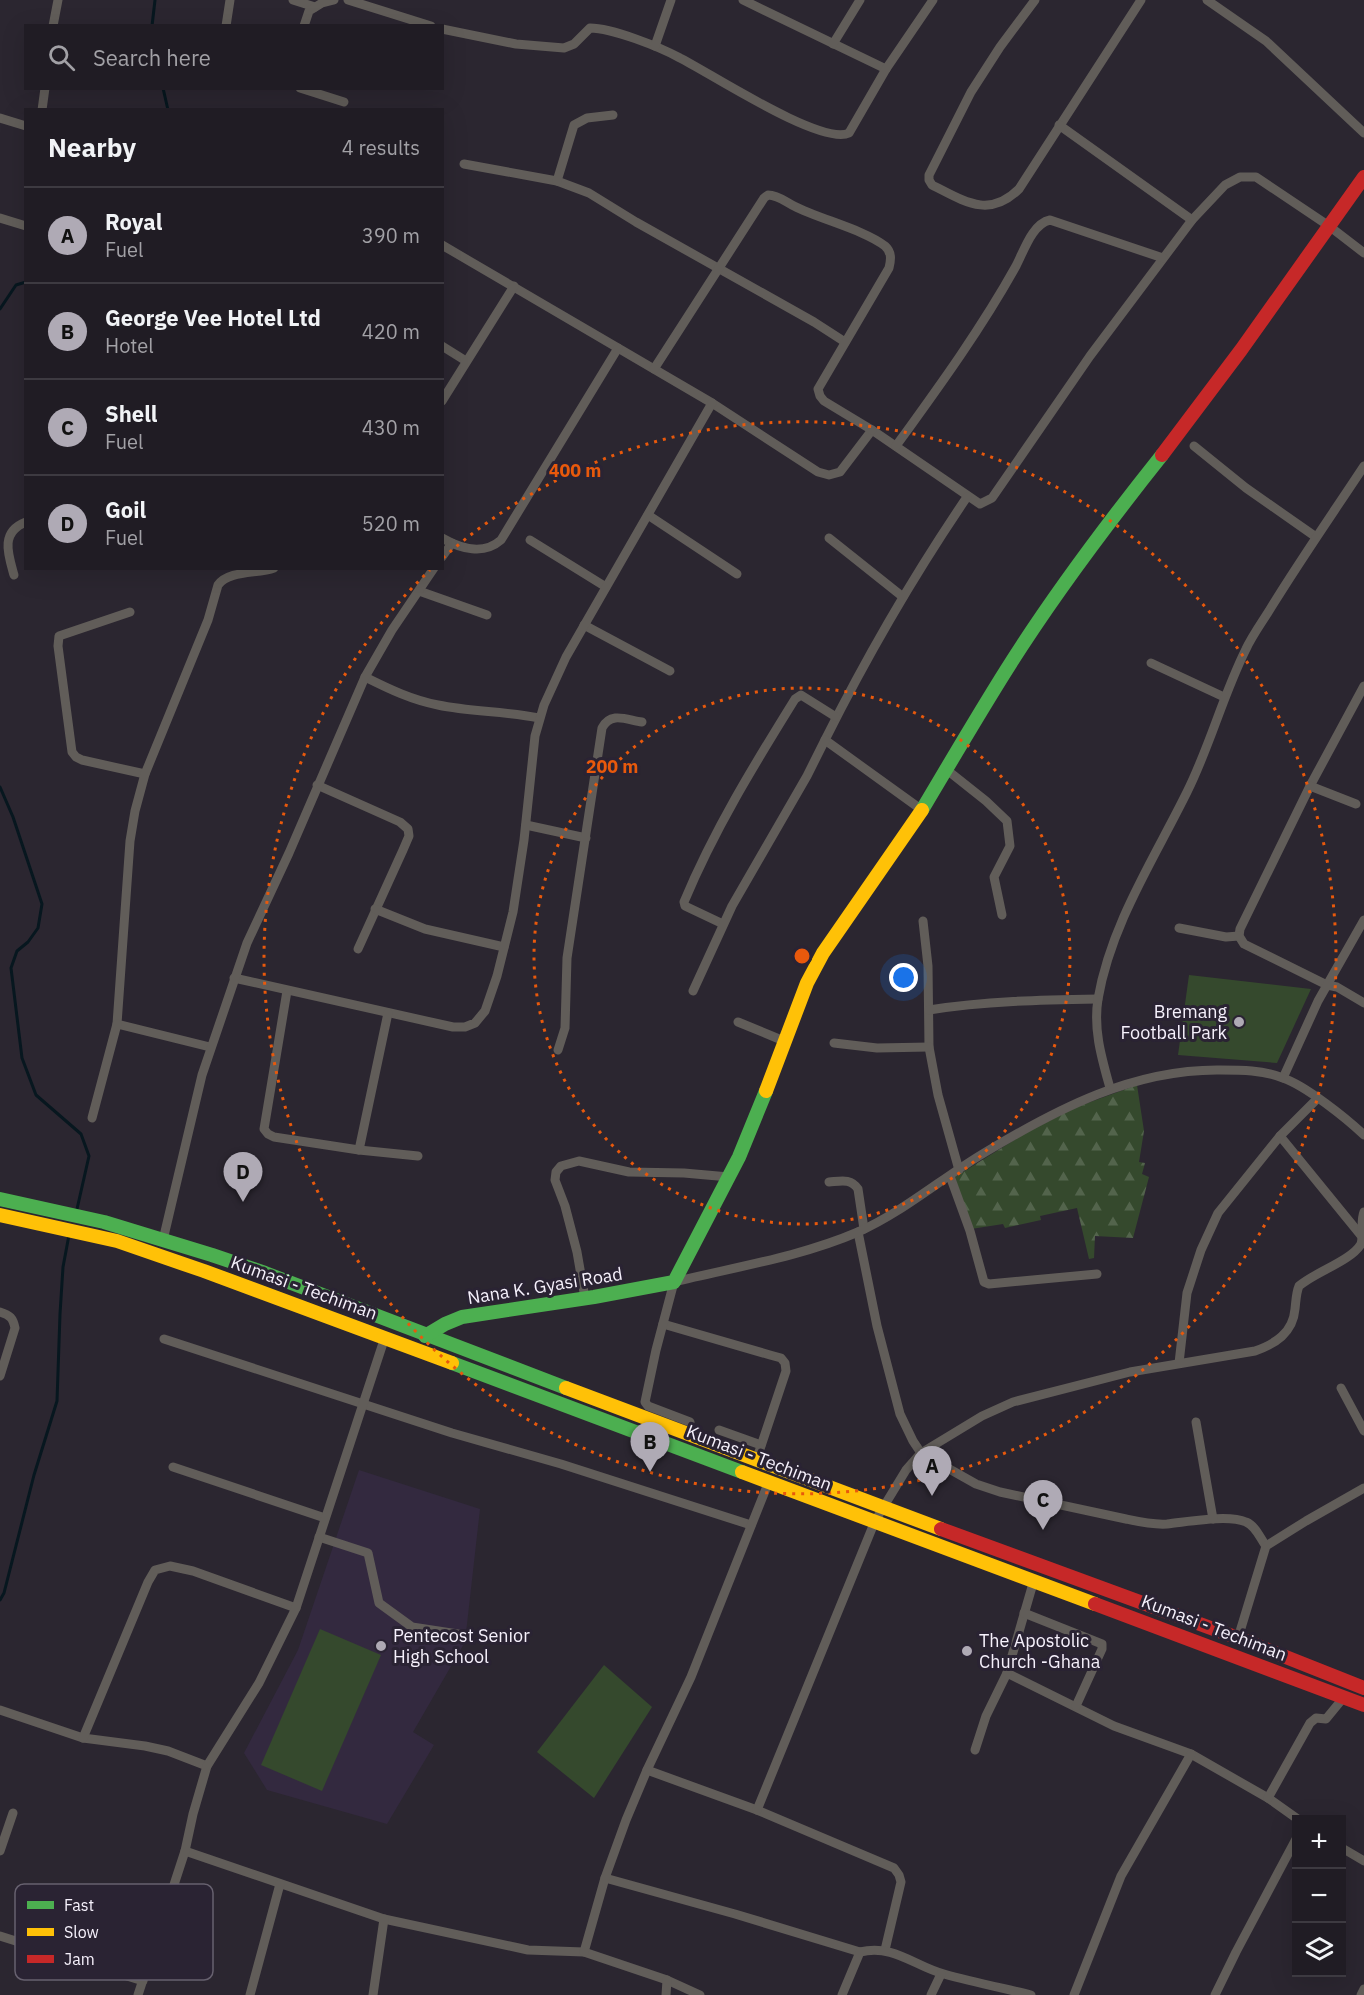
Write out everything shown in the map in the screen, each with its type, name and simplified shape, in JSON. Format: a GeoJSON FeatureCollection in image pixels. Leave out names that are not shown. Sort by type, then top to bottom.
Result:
{"type":"FeatureCollection","features":[{"type":"Feature","properties":{"kind":"main road"},"geometry":{"type":"LineString","coordinates":[[674,1282],[729,1177],[757,1115],[807,983],[823,953],[922,810],[1007,669],[1063,585],[1109,521],[1174,441],[1329,226],[1359,193],[1364,177]]}},
{"type":"Feature","properties":{"kind":"main road"},"geometry":{"type":"LineString","coordinates":[[0,1199],[65,1212],[214,1255],[335,1299],[756,1461],[1238,1638],[1364,1688]]}},
{"type":"Feature","properties":{"kind":"main road","name":"Kumasi - Techiman"},"geometry":{"type":"LineString","coordinates":[[0,1215],[117,1241],[158,1255],[385,1337],[1364,1705]]}},
{"type":"Feature","properties":{"kind":"main road","name":"Nana K. Gyasi Road"},"geometry":{"type":"LineString","coordinates":[[425,1335],[462,1317],[674,1282]]}},
{"type":"Feature","properties":{"kind":"street"},"geometry":{"type":"LineString","coordinates":[[53,24],[58,0]]}},
{"type":"Feature","properties":{"kind":"street"},"geometry":{"type":"LineString","coordinates":[[226,24],[230,0]]}},
{"type":"Feature","properties":{"kind":"street"},"geometry":{"type":"LineString","coordinates":[[293,0],[315,7]]}},
{"type":"Feature","properties":{"kind":"street"},"geometry":{"type":"LineString","coordinates":[[305,24],[309,11],[334,0]]}},
{"type":"Feature","properties":{"kind":"street"},"geometry":{"type":"LineString","coordinates":[[348,0],[424,24]]}},
{"type":"Feature","properties":{"kind":"street"},"geometry":{"type":"LineString","coordinates":[[655,45],[671,0]]}},
{"type":"Feature","properties":{"kind":"street"},"geometry":{"type":"LineString","coordinates":[[743,0],[886,69]]}},
{"type":"Feature","properties":{"kind":"street"},"geometry":{"type":"LineString","coordinates":[[833,44],[860,0]]}},
{"type":"Feature","properties":{"kind":"street"},"geometry":{"type":"LineString","coordinates":[[444,29],[516,44],[564,48],[574,44],[592,27],[655,45],[748,98],[788,117],[834,135],[843,136],[849,133],[886,69],[933,0]]}},
{"type":"Feature","properties":{"kind":"street"},"geometry":{"type":"LineString","coordinates":[[1035,0],[1000,47],[971,92],[929,175],[932,185],[967,202],[982,206],[996,205],[1019,189],[1141,0]]}},
{"type":"Feature","properties":{"kind":"street"},"geometry":{"type":"LineString","coordinates":[[1207,0],[1266,41],[1364,133]]}},
{"type":"Feature","properties":{"kind":"street"},"geometry":{"type":"LineString","coordinates":[[42,108],[45,90]]}},
{"type":"Feature","properties":{"kind":"street"},"geometry":{"type":"LineString","coordinates":[[306,90],[344,102]]}},
{"type":"Feature","properties":{"kind":"street"},"geometry":{"type":"LineString","coordinates":[[558,181],[574,125],[587,118],[613,115]]}},
{"type":"Feature","properties":{"kind":"street"},"geometry":{"type":"LineString","coordinates":[[0,118],[24,125]]}},
{"type":"Feature","properties":{"kind":"street"},"geometry":{"type":"LineString","coordinates":[[1059,125],[1192,220]]}},
{"type":"Feature","properties":{"kind":"street"},"geometry":{"type":"LineString","coordinates":[[464,164],[558,181],[590,193],[814,322],[844,342]]}},
{"type":"Feature","properties":{"kind":"street"},"geometry":{"type":"LineString","coordinates":[[654,369],[753,216],[768,195],[774,195],[887,247],[891,258],[889,267],[818,389],[820,396],[981,504],[992,498],[1090,356],[1192,220],[1225,185],[1240,177],[1256,177],[1329,226],[1364,253]]}},
{"type":"Feature","properties":{"kind":"street"},"geometry":{"type":"LineString","coordinates":[[0,218],[24,225]]}},
{"type":"Feature","properties":{"kind":"street"},"geometry":{"type":"LineString","coordinates":[[896,446],[974,334],[1036,228],[1043,222],[1050,220],[1163,258]]}},
{"type":"Feature","properties":{"kind":"street"},"geometry":{"type":"LineString","coordinates":[[444,246],[712,403],[818,472],[829,475],[840,472],[872,430]]}},
{"type":"Feature","properties":{"kind":"street"},"geometry":{"type":"LineString","coordinates":[[444,398],[514,286]]}},
{"type":"Feature","properties":{"kind":"street"},"geometry":{"type":"LineString","coordinates":[[444,347],[466,361]]}},
{"type":"Feature","properties":{"kind":"street"},"geometry":{"type":"LineString","coordinates":[[444,539],[478,550],[492,548],[501,540],[618,348]]}},
{"type":"Feature","properties":{"kind":"street"},"geometry":{"type":"LineString","coordinates":[[234,978],[453,1026],[465,1027],[475,1023],[485,1011],[497,976],[513,912],[539,718],[566,657],[712,403]]}},
{"type":"Feature","properties":{"kind":"street"},"geometry":{"type":"LineString","coordinates":[[1194,446],[1246,488],[1316,537]]}},
{"type":"Feature","properties":{"kind":"street"},"geometry":{"type":"LineString","coordinates":[[1110,1088],[1100,1051],[1096,1022],[1098,999],[1106,966],[1124,914],[1191,785],[1246,648],[1364,466]]}},
{"type":"Feature","properties":{"kind":"street"},"geometry":{"type":"LineString","coordinates":[[693,991],[723,924],[749,874],[807,776],[872,649],[924,561],[968,497]]}},
{"type":"Feature","properties":{"kind":"street"},"geometry":{"type":"LineString","coordinates":[[648,515],[736,574]]}},
{"type":"Feature","properties":{"kind":"street"},"geometry":{"type":"LineString","coordinates":[[14,575],[6,548],[7,540],[13,528],[24,523]]}},
{"type":"Feature","properties":{"kind":"street"},"geometry":{"type":"LineString","coordinates":[[828,538],[903,597]]}},
{"type":"Feature","properties":{"kind":"street"},"geometry":{"type":"LineString","coordinates":[[530,540],[606,587]]}},
{"type":"Feature","properties":{"kind":"street"},"geometry":{"type":"LineString","coordinates":[[444,554],[452,543]]}},
{"type":"Feature","properties":{"kind":"street"},"geometry":{"type":"LineString","coordinates":[[92,1118],[117,1024],[130,841],[145,774],[210,614],[218,585],[222,580],[231,576],[263,570]]}},
{"type":"Feature","properties":{"kind":"street"},"geometry":{"type":"LineString","coordinates":[[158,1255],[210,1047],[256,923],[290,853],[365,676],[392,630],[433,570]]}},
{"type":"Feature","properties":{"kind":"street"},"geometry":{"type":"LineString","coordinates":[[419,591],[487,615]]}},
{"type":"Feature","properties":{"kind":"street"},"geometry":{"type":"LineString","coordinates":[[130,612],[60,636],[58,646],[72,752],[82,760],[145,774]]}},
{"type":"Feature","properties":{"kind":"street"},"geometry":{"type":"LineString","coordinates":[[584,625],[669,671]]}},
{"type":"Feature","properties":{"kind":"street"},"geometry":{"type":"LineString","coordinates":[[1151,663],[1224,698]]}},
{"type":"Feature","properties":{"kind":"street"},"geometry":{"type":"LineString","coordinates":[[365,676],[413,699],[438,705],[515,713],[539,718]]}},
{"type":"Feature","properties":{"kind":"street"},"geometry":{"type":"LineString","coordinates":[[1364,686],[1310,786],[1240,929],[1239,936],[1244,944],[1327,985],[1337,987],[1364,1003]]}},
{"type":"Feature","properties":{"kind":"street"},"geometry":{"type":"LineString","coordinates":[[723,924],[684,906],[684,902],[723,818],[795,699],[801,695],[836,717]]}},
{"type":"Feature","properties":{"kind":"street"},"geometry":{"type":"LineString","coordinates":[[558,1050],[565,1028],[567,958],[602,728],[612,717],[642,722]]}},
{"type":"Feature","properties":{"kind":"street"},"geometry":{"type":"LineString","coordinates":[[825,741],[922,810]]}},
{"type":"Feature","properties":{"kind":"street"},"geometry":{"type":"LineString","coordinates":[[947,770],[1007,821],[1010,846],[994,877],[1002,915]]}},
{"type":"Feature","properties":{"kind":"street"},"geometry":{"type":"LineString","coordinates":[[317,785],[400,822],[408,829],[409,836],[358,949]]}},
{"type":"Feature","properties":{"kind":"street"},"geometry":{"type":"LineString","coordinates":[[1310,786],[1356,804]]}},
{"type":"Feature","properties":{"kind":"street"},"geometry":{"type":"LineString","coordinates":[[526,825],[586,838]]}},
{"type":"Feature","properties":{"kind":"street"},"geometry":{"type":"LineString","coordinates":[[375,909],[425,929],[504,947]]}},
{"type":"Feature","properties":{"kind":"street"},"geometry":{"type":"LineString","coordinates":[[1283,1078],[1327,985],[1364,920]]}},
{"type":"Feature","properties":{"kind":"street"},"geometry":{"type":"LineString","coordinates":[[923,921],[928,966],[929,1047],[938,1095],[959,1170]]}},
{"type":"Feature","properties":{"kind":"street"},"geometry":{"type":"LineString","coordinates":[[1179,928],[1226,937],[1239,936]]}},
{"type":"Feature","properties":{"kind":"street"},"geometry":{"type":"LineString","coordinates":[[287,991],[264,1128],[268,1134],[274,1137],[359,1150],[418,1156]]}},
{"type":"Feature","properties":{"kind":"street"},"geometry":{"type":"LineString","coordinates":[[929,1010],[1024,1000],[1098,999]]}},
{"type":"Feature","properties":{"kind":"street"},"geometry":{"type":"LineString","coordinates":[[359,1150],[388,1013]]}},
{"type":"Feature","properties":{"kind":"street"},"geometry":{"type":"LineString","coordinates":[[738,1022],[784,1041]]}},
{"type":"Feature","properties":{"kind":"street"},"geometry":{"type":"LineString","coordinates":[[117,1024],[210,1047]]}},
{"type":"Feature","properties":{"kind":"street"},"geometry":{"type":"LineString","coordinates":[[834,1043],[877,1048],[929,1047]]}},
{"type":"Feature","properties":{"kind":"street"},"geometry":{"type":"LineString","coordinates":[[690,1422],[648,1406],[645,1402],[674,1282],[788,1254],[861,1230],[1036,1124],[1081,1100],[1110,1088],[1153,1076],[1195,1069],[1263,1072],[1283,1078],[1362,1130]]}},
{"type":"Feature","properties":{"kind":"street"},"geometry":{"type":"LineString","coordinates":[[1179,1363],[1187,1293],[1201,1250],[1218,1213],[1280,1137],[1317,1099]]}},
{"type":"Feature","properties":{"kind":"street"},"geometry":{"type":"LineString","coordinates":[[1280,1137],[1364,1238]]}},
{"type":"Feature","properties":{"kind":"street"},"geometry":{"type":"LineString","coordinates":[[585,1298],[577,1252],[555,1179],[556,1172],[561,1166],[579,1161],[629,1172],[729,1177]]}},
{"type":"Feature","properties":{"kind":"street"},"geometry":{"type":"LineString","coordinates":[[950,1176],[970,1231],[984,1282],[989,1284],[1097,1274]]}},
{"type":"Feature","properties":{"kind":"street"},"geometry":{"type":"LineString","coordinates":[[829,1182],[850,1181],[858,1189],[861,1230],[877,1326],[900,1414],[921,1453],[976,1484],[1000,1492],[1145,1523],[1164,1524],[1213,1519],[1244,1520],[1255,1529],[1266,1546]]}},
{"type":"Feature","properties":{"kind":"street"},"geometry":{"type":"LineString","coordinates":[[757,1810],[874,1521],[906,1470],[921,1453],[982,1416],[1013,1402],[1130,1372],[1255,1351],[1276,1342],[1292,1325],[1296,1292],[1299,1286],[1357,1249],[1364,1238],[1362,1223],[1364,1212]]}},
{"type":"Feature","properties":{"kind":"street"},"geometry":{"type":"LineString","coordinates":[[0,1312],[9,1315],[14,1320],[15,1328],[0,1376]]}},
{"type":"Feature","properties":{"kind":"street"},"geometry":{"type":"LineString","coordinates":[[663,1324],[781,1358],[785,1363],[786,1371],[756,1461]]}},
{"type":"Feature","properties":{"kind":"street"},"geometry":{"type":"LineString","coordinates":[[174,1884],[207,1767],[259,1683],[296,1608],[385,1337]]}},
{"type":"Feature","properties":{"kind":"street"},"geometry":{"type":"LineString","coordinates":[[164,1339],[452,1433],[561,1464],[751,1525]]}},
{"type":"Feature","properties":{"kind":"street"},"geometry":{"type":"LineString","coordinates":[[1341,1388],[1364,1431]]}},
{"type":"Feature","properties":{"kind":"street"},"geometry":{"type":"LineString","coordinates":[[1196,1422],[1213,1519]]}},
{"type":"Feature","properties":{"kind":"street"},"geometry":{"type":"LineString","coordinates":[[719,1430],[761,1445]]}},
{"type":"Feature","properties":{"kind":"street"},"geometry":{"type":"LineString","coordinates":[[173,1467],[325,1518]]}},
{"type":"Feature","properties":{"kind":"street"},"geometry":{"type":"LineString","coordinates":[[584,1952],[605,1878],[647,1770],[691,1677],[769,1481]]}},
{"type":"Feature","properties":{"kind":"street"},"geometry":{"type":"LineString","coordinates":[[1238,1638],[1266,1546],[1364,1488]]}},
{"type":"Feature","properties":{"kind":"street"},"geometry":{"type":"LineString","coordinates":[[319,1537],[368,1553],[379,1603],[412,1627],[458,1634]]}},
{"type":"Feature","properties":{"kind":"street"},"geometry":{"type":"LineString","coordinates":[[83,1738],[155,1570],[170,1566],[193,1572],[296,1608]]}},
{"type":"Feature","properties":{"kind":"street"},"geometry":{"type":"LineString","coordinates":[[975,1750],[986,1716],[1007,1673],[1034,1580]]}},
{"type":"Feature","properties":{"kind":"street"},"geometry":{"type":"LineString","coordinates":[[1024,1613],[1102,1644],[1102,1649],[1076,1706]]}},
{"type":"Feature","properties":{"kind":"street"},"geometry":{"type":"LineString","coordinates":[[1007,1673],[1114,1726],[1191,1754],[1268,1798],[1292,1815]]}},
{"type":"Feature","properties":{"kind":"street"},"geometry":{"type":"LineString","coordinates":[[1268,1798],[1310,1723],[1316,1718],[1326,1719],[1344,1697]]}},
{"type":"Feature","properties":{"kind":"street"},"geometry":{"type":"LineString","coordinates":[[0,1710],[83,1738],[168,1751],[207,1767]]}},
{"type":"Feature","properties":{"kind":"street"},"geometry":{"type":"LineString","coordinates":[[1074,1995],[1121,1876],[1191,1754]]}},
{"type":"Feature","properties":{"kind":"street"},"geometry":{"type":"LineString","coordinates":[[647,1770],[757,1810],[894,1868],[901,1882],[885,1950]]}},
{"type":"Feature","properties":{"kind":"street"},"geometry":{"type":"LineString","coordinates":[[0,1851],[13,1813]]}},
{"type":"Feature","properties":{"kind":"street"},"geometry":{"type":"LineString","coordinates":[[1215,1995],[1292,1847]]}},
{"type":"Feature","properties":{"kind":"street"},"geometry":{"type":"LineString","coordinates":[[185,1851],[384,1919],[528,1950],[584,1952],[667,1980],[700,1995]]}},
{"type":"Feature","properties":{"kind":"street"},"geometry":{"type":"LineString","coordinates":[[1346,1851],[1364,1861]]}},
{"type":"Feature","properties":{"kind":"street"},"geometry":{"type":"LineString","coordinates":[[605,1878],[860,1952],[885,1950],[941,1974],[1031,1995]]}},
{"type":"Feature","properties":{"kind":"street"},"geometry":{"type":"LineString","coordinates":[[250,1995],[280,1884]]}},
{"type":"Feature","properties":{"kind":"street"},"geometry":{"type":"LineString","coordinates":[[373,1995],[384,1919]]}},
{"type":"Feature","properties":{"kind":"street"},"geometry":{"type":"LineString","coordinates":[[0,1936],[15,1941]]}},
{"type":"Feature","properties":{"kind":"street"},"geometry":{"type":"LineString","coordinates":[[842,1995],[860,1952]]}},
{"type":"Feature","properties":{"kind":"street"},"geometry":{"type":"LineString","coordinates":[[931,1995],[941,1974]]}},
{"type":"Feature","properties":{"kind":"street"},"geometry":{"type":"LineString","coordinates":[[138,1995],[143,1981],[140,1980]]}},
{"type":"Feature","properties":{"kind":"street"},"geometry":{"type":"LineString","coordinates":[[666,1995],[667,1980]]}},
{"type":"Feature","properties":{"kind":"street"},"geometry":{"type":"LineString","coordinates":[[1361,1995],[1364,1989]]}},
{"type":"Feature","properties":{"kind":"shaded area","name":"Pentecost Senior High School"},"geometry":{"type":"Polygon","coordinates":[[[359,1470],[480,1509],[465,1642],[413,1732],[434,1745],[387,1824],[267,1790],[244,1753],[298,1650],[359,1470]]]}},
{"type":"Feature","properties":{"kind":"green space","name":"Bremang Football Park"},"geometry":{"type":"Polygon","coordinates":[[[1189,975],[1311,989],[1277,1063],[1178,1055],[1189,975]]]}},
{"type":"Feature","properties":{"kind":"green space"},"geometry":{"type":"Polygon","coordinates":[[[1137,1085],[1144,1131],[1139,1162],[1145,1163],[1142,1174],[1149,1177],[1133,1238],[1095,1236],[1094,1258],[1089,1259],[1077,1208],[1040,1216],[1041,1220],[1005,1228],[1003,1224],[971,1229],[955,1177],[1027,1132],[1074,1108],[1137,1085]]]}},
{"type":"Feature","properties":{"kind":"green space"},"geometry":{"type":"Polygon","coordinates":[[[320,1629],[381,1655],[322,1791],[261,1765],[320,1629]]]}},
{"type":"Feature","properties":{"kind":"green space"},"geometry":{"type":"Polygon","coordinates":[[[604,1665],[652,1707],[594,1798],[537,1752],[604,1665]]]}},
{"type":"Feature","properties":{"kind":"waterway"},"geometry":{"type":"LineString","coordinates":[[152,24],[155,0]]}},
{"type":"Feature","properties":{"kind":"waterway"},"geometry":{"type":"LineString","coordinates":[[163,90],[168,108]]}},
{"type":"Feature","properties":{"kind":"waterway"},"geometry":{"type":"LineString","coordinates":[[0,309],[16,285],[24,283]]}},
{"type":"Feature","properties":{"kind":"waterway"},"geometry":{"type":"LineString","coordinates":[[0,787],[13,817],[42,904],[38,928],[28,942],[17,951],[11,968],[22,1058],[36,1095],[81,1134],[89,1156],[77,1209]]}},
{"type":"Feature","properties":{"kind":"waterway"},"geometry":{"type":"LineString","coordinates":[[0,1600],[4,1593],[34,1475],[57,1401],[63,1267],[69,1235]]}},
{"type":"Feature","properties":{"kind":"traffic: fast"},"geometry":{"type":"LineString","coordinates":[[922,810],[996,686],[1043,614],[1101,533],[1162,455]]}},
{"type":"Feature","properties":{"kind":"traffic: fast"},"geometry":{"type":"LineString","coordinates":[[425,1336],[462,1317],[674,1282],[739,1157],[766,1091]]}},
{"type":"Feature","properties":{"kind":"traffic: fast"},"geometry":{"type":"LineString","coordinates":[[0,1199],[104,1222],[212,1255],[566,1388]]}},
{"type":"Feature","properties":{"kind":"traffic: fast"},"geometry":{"type":"LineString","coordinates":[[452,1363],[742,1472]]}},
{"type":"Feature","properties":{"kind":"traffic: slow"},"geometry":{"type":"LineString","coordinates":[[766,1091],[807,983],[823,953],[922,810]]}},
{"type":"Feature","properties":{"kind":"traffic: slow"},"geometry":{"type":"LineString","coordinates":[[0,1215],[117,1241],[452,1363]]}},
{"type":"Feature","properties":{"kind":"traffic: slow"},"geometry":{"type":"LineString","coordinates":[[566,1388],[941,1529]]}},
{"type":"Feature","properties":{"kind":"traffic: slow"},"geometry":{"type":"LineString","coordinates":[[742,1472],[1095,1604]]}},
{"type":"Feature","properties":{"kind":"traffic: jam"},"geometry":{"type":"LineString","coordinates":[[1162,455],[1241,350],[1364,177]]}},
{"type":"Feature","properties":{"kind":"traffic: jam"},"geometry":{"type":"LineString","coordinates":[[941,1529],[1238,1638],[1364,1688]]}},
{"type":"Feature","properties":{"kind":"traffic: jam"},"geometry":{"type":"LineString","coordinates":[[1095,1604],[1364,1705]]}},
{"type":"Feature","properties":{"kind":"place","name":"Bremang Football Park"},"geometry":{"type":"Point","coordinates":[1239,1022]}},
{"type":"Feature","properties":{"kind":"place","name":"Goil"},"geometry":{"type":"Point","coordinates":[243,1202]}},
{"type":"Feature","properties":{"kind":"place","name":"George Vee Hotel Ltd"},"geometry":{"type":"Point","coordinates":[650,1472]}},
{"type":"Feature","properties":{"kind":"place","name":"Royal"},"geometry":{"type":"Point","coordinates":[932,1496]}},
{"type":"Feature","properties":{"kind":"place","name":"Shell"},"geometry":{"type":"Point","coordinates":[1043,1530]}},
{"type":"Feature","properties":{"kind":"place","name":"Pentecost Senior High School"},"geometry":{"type":"Point","coordinates":[381,1646]}},
{"type":"Feature","properties":{"kind":"place","name":"The Apostolic Church -Ghana"},"geometry":{"type":"Point","coordinates":[967,1651]}}]}
